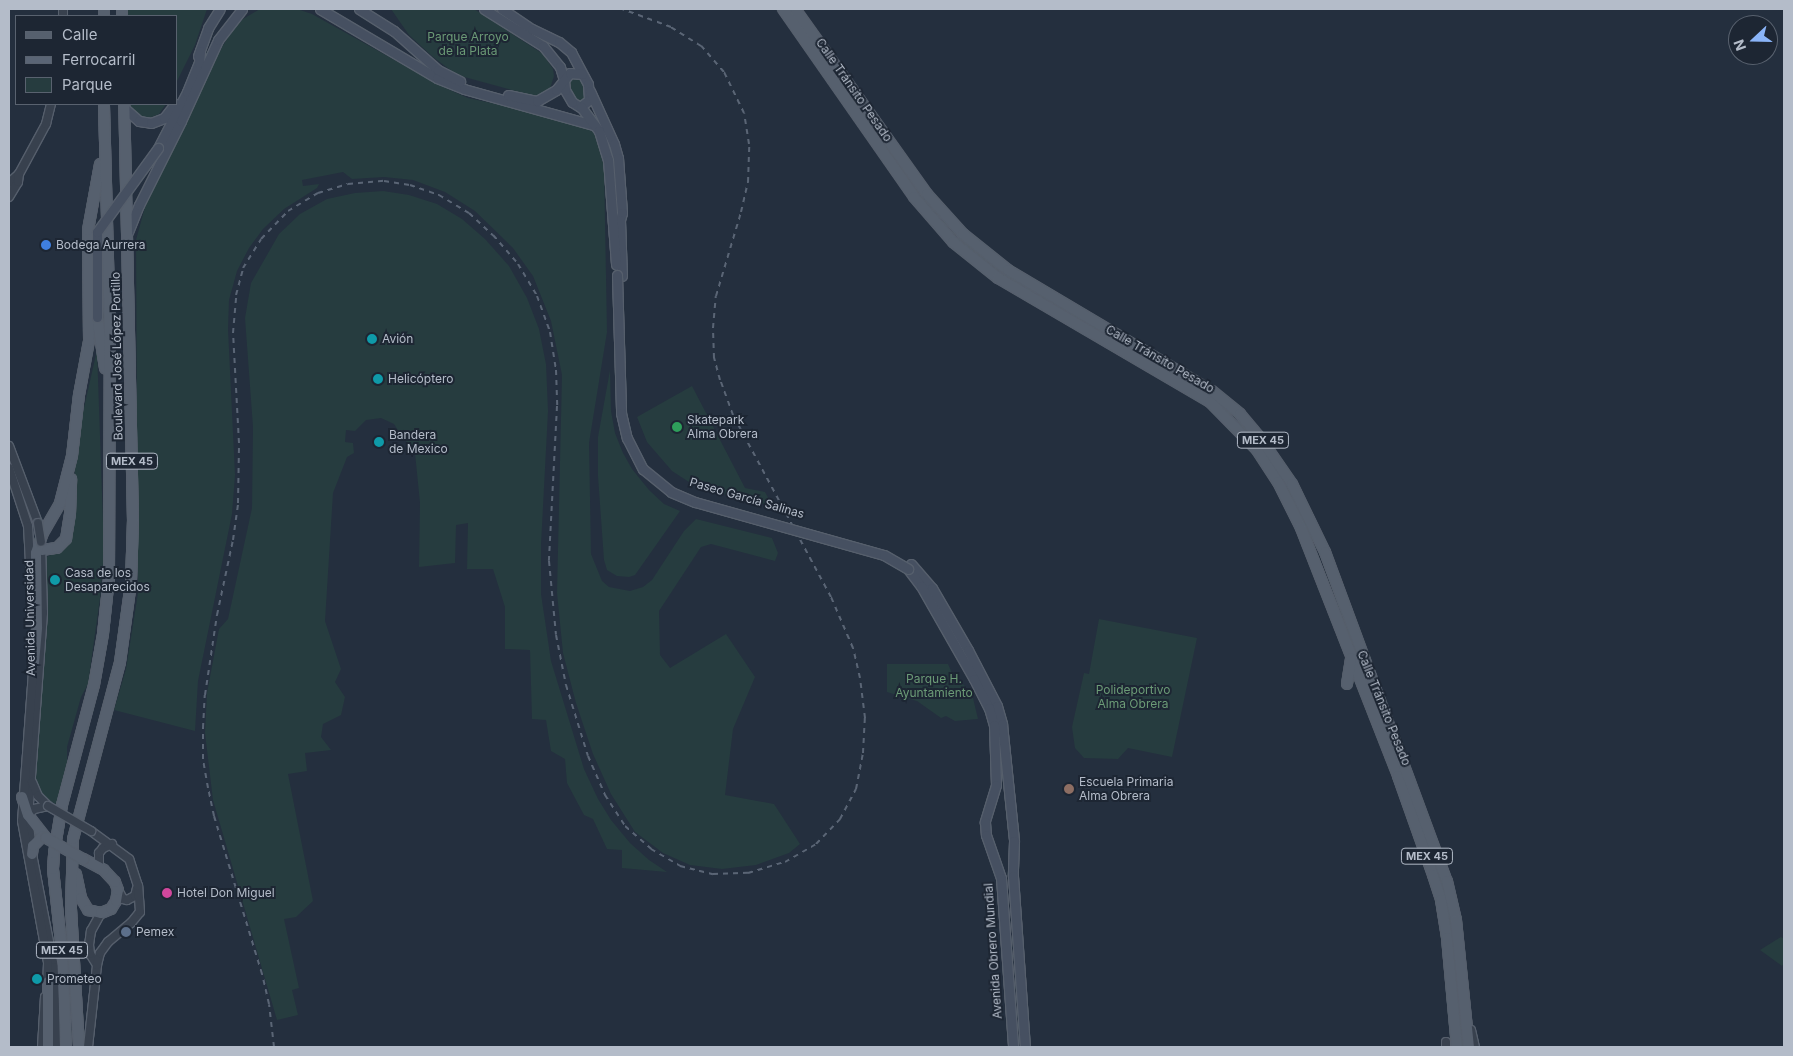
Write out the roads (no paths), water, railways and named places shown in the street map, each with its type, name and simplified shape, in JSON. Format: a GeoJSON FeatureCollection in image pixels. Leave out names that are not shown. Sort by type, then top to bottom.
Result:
{"type":"FeatureCollection","features":[{"type":"Feature","properties":{"kind":"main road"},"geometry":{"type":"LineString","coordinates":[[178,99],[200,51],[208,28],[220,9]]}},
{"type":"Feature","properties":{"kind":"main road"},"geometry":{"type":"LineString","coordinates":[[127,234],[139,205],[185,114],[218,40],[242,9]]}},
{"type":"Feature","properties":{"kind":"main road"},"geometry":{"type":"LineString","coordinates":[[320,9],[437,78],[464,89],[593,125]]}},
{"type":"Feature","properties":{"kind":"main road"},"geometry":{"type":"LineString","coordinates":[[359,9],[394,32],[438,70],[467,84],[537,101],[551,94],[570,73],[582,74]]}},
{"type":"Feature","properties":{"kind":"main road"},"geometry":{"type":"LineString","coordinates":[[484,9],[542,46],[560,68],[564,81],[564,90],[569,99],[580,107]]}},
{"type":"Feature","properties":{"kind":"main road"},"geometry":{"type":"LineString","coordinates":[[502,9],[532,29],[555,40],[570,52],[590,91],[589,100],[580,107],[545,111]]}},
{"type":"Feature","properties":{"kind":"main road","name":"Calle Tránsito Pesado"},"geometry":{"type":"LineString","coordinates":[[782,9],[914,197],[953,242],[998,278],[1210,402],[1251,443],[1278,482],[1292,507],[1398,776],[1441,900],[1447,938],[1457,1047]]}},
{"type":"Feature","properties":{"kind":"main road","name":"Calle Tránsito Pesado"},"geometry":{"type":"LineString","coordinates":[[795,9],[921,186],[963,234],[1008,270],[1212,391],[1240,414],[1272,453],[1295,488],[1325,552],[1447,881],[1456,920],[1469,1047]]}},
{"type":"Feature","properties":{"kind":"main road"},"geometry":{"type":"LineString","coordinates":[[109,390],[97,317],[97,232],[158,148],[187,92],[199,63],[200,51]]}},
{"type":"Feature","properties":{"kind":"main road","name":"Paseo García Salinas"},"geometry":{"type":"LineString","coordinates":[[590,91],[614,144],[618,158],[622,213],[620,220],[620,275],[626,416],[636,449],[653,474],[675,489],[698,499],[882,550],[909,567],[932,588],[984,678],[993,707]]}},
{"type":"Feature","properties":{"kind":"main road","name":"Boulevard José López Portillo"},"geometry":{"type":"LineString","coordinates":[[66,1047],[63,962],[53,869],[54,853],[62,806],[94,685],[104,625],[109,578],[111,528],[110,334],[104,105]]}},
{"type":"Feature","properties":{"kind":"main road"},"geometry":{"type":"LineString","coordinates":[[124,106],[139,120],[151,123],[164,118],[174,105]]}},
{"type":"Feature","properties":{"kind":"main road","name":"Boulevard José López Portillo"},"geometry":{"type":"LineString","coordinates":[[72,861],[73,839],[79,811],[120,662],[131,583],[133,521],[124,106]]}},
{"type":"Feature","properties":{"kind":"main road","name":"Paseo García Salinas"},"geometry":{"type":"LineString","coordinates":[[580,107],[604,142],[608,160],[620,275]]}},
{"type":"Feature","properties":{"kind":"main road"},"geometry":{"type":"LineString","coordinates":[[42,550],[53,550],[63,544],[66,539],[70,514],[72,456],[79,396],[89,341],[88,230],[104,145]]}},
{"type":"Feature","properties":{"kind":"main road"},"geometry":{"type":"LineString","coordinates":[[89,341],[94,331],[97,317]]}},
{"type":"Feature","properties":{"kind":"main road"},"geometry":{"type":"LineString","coordinates":[[34,663],[38,627],[36,553],[43,533],[60,503],[72,456]]}},
{"type":"Feature","properties":{"kind":"main road"},"geometry":{"type":"LineString","coordinates":[[1347,684],[1351,658]]}},
{"type":"Feature","properties":{"kind":"main road","name":"Avenida Obrero Mundial"},"geometry":{"type":"LineString","coordinates":[[993,707],[996,785],[985,822],[986,835],[1001,878],[1013,1047]]}},
{"type":"Feature","properties":{"kind":"main road","name":"Avenida Obrero Mundial"},"geometry":{"type":"LineString","coordinates":[[993,707],[1002,724],[1014,841],[1013,876],[1025,1047]]}},
{"type":"Feature","properties":{"kind":"main road"},"geometry":{"type":"LineString","coordinates":[[22,797],[25,818],[44,837],[99,867],[111,876],[118,890],[112,909],[101,914],[88,910],[84,905],[72,861]]}},
{"type":"Feature","properties":{"kind":"main road"},"geometry":{"type":"LineString","coordinates":[[32,854],[33,846],[44,837]]}},
{"type":"Feature","properties":{"kind":"main road","name":"MEX 45"},"geometry":{"type":"LineString","coordinates":[[72,861],[71,907],[79,1047]]}},
{"type":"Feature","properties":{"kind":"main road"},"geometry":{"type":"LineString","coordinates":[[48,982],[48,1047]]}},
{"type":"Feature","properties":{"kind":"street"},"geometry":{"type":"LineString","coordinates":[[9,197],[46,124],[51,105]]}},
{"type":"Feature","properties":{"kind":"street"},"geometry":{"type":"LineString","coordinates":[[9,182],[19,174]]}},
{"type":"Feature","properties":{"kind":"street","name":"Avenida Universidad"},"geometry":{"type":"LineString","coordinates":[[9,446],[38,523],[42,550],[43,614],[25,818],[26,831]]}},
{"type":"Feature","properties":{"kind":"street","name":"Avenida Universidad"},"geometry":{"type":"LineString","coordinates":[[9,468],[28,526],[34,663],[22,797]]}},
{"type":"Feature","properties":{"kind":"street"},"geometry":{"type":"LineString","coordinates":[[30,778],[34,790],[48,806],[112,844],[129,858],[138,886],[140,912],[104,946],[97,965],[88,1047]]}},
{"type":"Feature","properties":{"kind":"street"},"geometry":{"type":"LineString","coordinates":[[25,818],[34,809],[48,806]]}},
{"type":"Feature","properties":{"kind":"street"},"geometry":{"type":"LineString","coordinates":[[26,831],[54,967],[56,1047]]}},
{"type":"Feature","properties":{"kind":"street"},"geometry":{"type":"LineString","coordinates":[[26,831],[48,963],[48,982],[43,1006],[42,1047]]}},
{"type":"Feature","properties":{"kind":"street"},"geometry":{"type":"LineString","coordinates":[[99,867],[99,853],[102,848],[112,844]]}},
{"type":"Feature","properties":{"kind":"street"},"geometry":{"type":"LineString","coordinates":[[118,890],[124,899],[127,900],[135,896],[138,886]]}},
{"type":"Feature","properties":{"kind":"street"},"geometry":{"type":"LineString","coordinates":[[97,965],[90,954],[89,945],[91,931],[101,914]]}},
{"type":"Feature","properties":{"kind":"street"},"geometry":{"type":"LineString","coordinates":[[1465,1019],[1475,1047]]}},
{"type":"Feature","properties":{"kind":"street"},"geometry":{"type":"LineString","coordinates":[[1448,1046],[1454,1027]]}},
{"type":"Feature","properties":{"kind":"railway"},"geometry":{"type":"LineString","coordinates":[[274,1047],[269,1004],[262,974],[214,816],[203,759],[203,728],[205,695],[217,615],[233,540],[238,503],[239,443],[233,333],[236,295],[243,268],[261,239],[288,211],[318,193],[348,184],[384,181],[410,185],[439,195],[469,213],[493,235],[518,264],[537,296],[550,332],[556,370],[557,406],[549,561],[556,635],[566,685],[588,756],[605,795],[625,826],[651,849],[680,866],[713,874],[748,873],[785,862],[816,844],[840,819],[856,789],[863,753],[865,718],[860,678],[853,648],[831,597],[733,415],[714,358],[713,328],[716,296],[748,182],[749,144],[744,113],[724,72],[701,46],[671,27],[622,9]]}},
{"type":"Feature","properties":{"kind":"place","name":"Bodega Aurrera"},"geometry":{"type":"Point","coordinates":[46,245]}},
{"type":"Feature","properties":{"kind":"place","name":"Avión"},"geometry":{"type":"Point","coordinates":[372,339]}},
{"type":"Feature","properties":{"kind":"place","name":"Helicóptero"},"geometry":{"type":"Point","coordinates":[378,379]}},
{"type":"Feature","properties":{"kind":"place","name":"Skatepark Alma Obrera"},"geometry":{"type":"Point","coordinates":[677,427]}},
{"type":"Feature","properties":{"kind":"place","name":"Bandera de Mexico"},"geometry":{"type":"Point","coordinates":[379,442]}},
{"type":"Feature","properties":{"kind":"place","name":"Casa de los Desaparecidos"},"geometry":{"type":"Point","coordinates":[55,580]}},
{"type":"Feature","properties":{"kind":"place","name":"Escuela Primaria Alma Obrera"},"geometry":{"type":"Point","coordinates":[1069,789]}},
{"type":"Feature","properties":{"kind":"place","name":"Hotel Don Miguel"},"geometry":{"type":"Point","coordinates":[167,893]}},
{"type":"Feature","properties":{"kind":"place","name":"Pemex"},"geometry":{"type":"Point","coordinates":[126,932]}},
{"type":"Feature","properties":{"kind":"place","name":"Prometeo"},"geometry":{"type":"Point","coordinates":[37,979]}},
{"type":"Feature","properties":{"kind":"park label","name":"Parque Arroyo de la Plata"},"geometry":{"type":"Point","coordinates":[468,44]}},
{"type":"Feature","properties":{"kind":"park label","name":"Parque H. Ayuntamiento"},"geometry":{"type":"Point","coordinates":[934,686]}},
{"type":"Feature","properties":{"kind":"park label","name":"Polideportivo Alma Obrera"},"geometry":{"type":"Point","coordinates":[1133,697]}}]}
